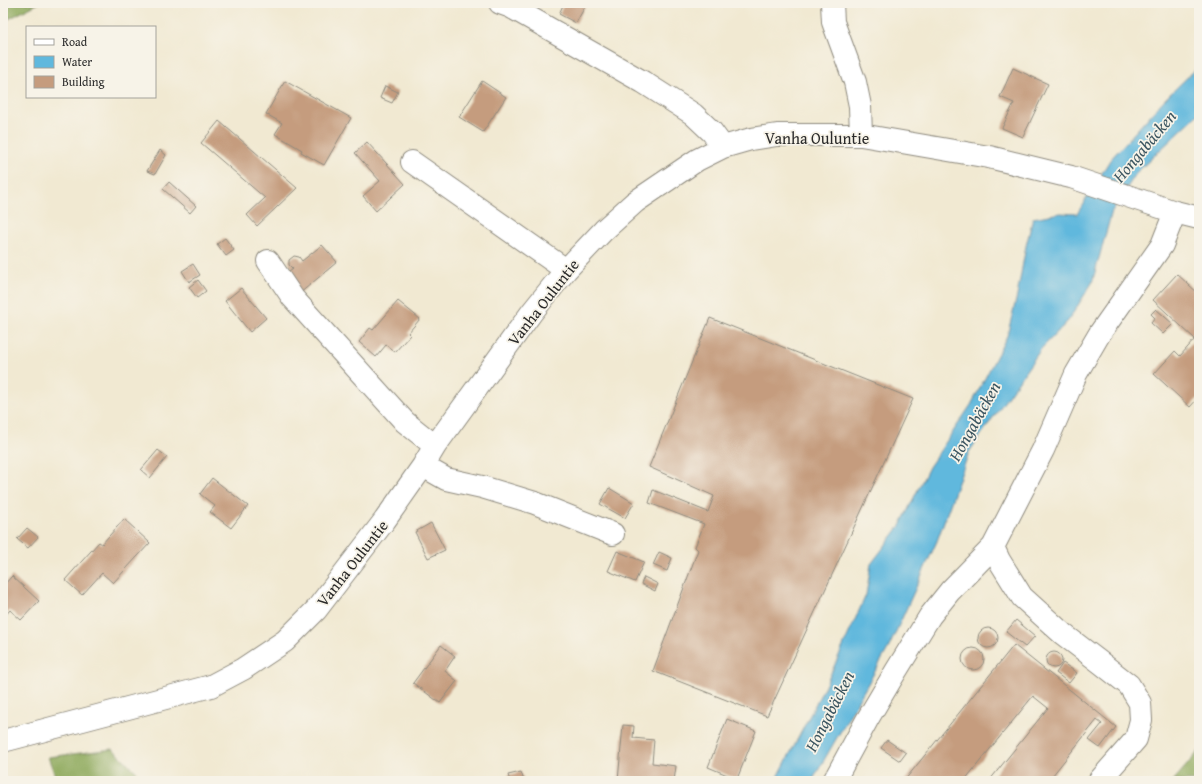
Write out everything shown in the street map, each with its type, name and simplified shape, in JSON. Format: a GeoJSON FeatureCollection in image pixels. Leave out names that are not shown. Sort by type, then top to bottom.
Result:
{"type":"FeatureCollection","features":[{"type":"Feature","properties":{"kind":"street"},"geometry":{"type":"LineString","coordinates":[[832,3],[833,22],[855,82],[860,106],[861,135]]}},
{"type":"Feature","properties":{"kind":"street"},"geometry":{"type":"LineString","coordinates":[[506,4],[643,82],[692,114],[712,132],[723,147]]}},
{"type":"Feature","properties":{"kind":"street","name":"Vanha Ouluntie"},"geometry":{"type":"LineString","coordinates":[[3,741],[211,686],[243,669],[285,641],[316,610],[386,520],[435,446],[532,312],[566,270],[604,230],[635,202],[698,160],[723,147],[751,139],[777,135],[861,135],[989,157],[1071,177],[1166,209],[1199,218]]}},
{"type":"Feature","properties":{"kind":"street"},"geometry":{"type":"LineString","coordinates":[[412,162],[566,270]]}},
{"type":"Feature","properties":{"kind":"street"},"geometry":{"type":"LineString","coordinates":[[834,781],[870,714],[930,616],[950,591],[993,547],[1043,450],[1076,374],[1100,333],[1162,245],[1166,209]]}},
{"type":"Feature","properties":{"kind":"street"},"geometry":{"type":"LineString","coordinates":[[268,261],[293,298],[405,422],[435,446]]}},
{"type":"Feature","properties":{"kind":"street"},"geometry":{"type":"LineString","coordinates":[[423,466],[446,479],[482,487],[535,503],[613,534]]}},
{"type":"Feature","properties":{"kind":"street"},"geometry":{"type":"LineString","coordinates":[[993,547],[999,560],[1022,597],[1063,634],[1129,685],[1140,703],[1142,720],[1136,739],[1099,781]]}},
{"type":"Feature","properties":{"kind":"green space"},"geometry":{"type":"Polygon","coordinates":[[[3,3],[39,3],[3,22],[3,3]]]}},
{"type":"Feature","properties":{"kind":"green space"},"geometry":{"type":"Polygon","coordinates":[[[113,749],[146,781],[57,781],[48,757],[113,749]]]}},
{"type":"Feature","properties":{"kind":"green space"},"geometry":{"type":"Polygon","coordinates":[[[1199,751],[1199,781],[1173,781],[1199,751]]]}},
{"type":"Feature","properties":{"kind":"water","name":"Hongabäcken"},"geometry":{"type":"Polygon","coordinates":[[[1199,66],[1199,113],[1137,172],[1112,211],[1092,283],[1068,321],[1041,349],[969,452],[937,541],[889,647],[812,781],[776,781],[828,680],[866,595],[871,564],[900,526],[929,467],[971,405],[1007,336],[1033,218],[1060,213],[1077,214],[1110,160],[1164,100],[1199,66]]]}},
{"type":"Feature","properties":{"kind":"building"},"geometry":{"type":"Polygon","coordinates":[[[564,3],[587,3],[576,23],[559,14],[564,3]]]}},
{"type":"Feature","properties":{"kind":"building"},"geometry":{"type":"Polygon","coordinates":[[[1013,68],[1048,84],[1023,137],[1002,128],[1014,103],[1000,97],[1013,68]]]}},
{"type":"Feature","properties":{"kind":"building"},"geometry":{"type":"Polygon","coordinates":[[[285,81],[351,118],[324,165],[301,152],[302,150],[275,134],[282,123],[266,114],[285,81]]]}},
{"type":"Feature","properties":{"kind":"building"},"geometry":{"type":"Polygon","coordinates":[[[482,81],[506,97],[483,132],[459,117],[482,81]]]}},
{"type":"Feature","properties":{"kind":"building"},"geometry":{"type":"Polygon","coordinates":[[[385,86],[398,92],[392,103],[380,98],[385,86]]]}},
{"type":"Feature","properties":{"kind":"building"},"geometry":{"type":"Polygon","coordinates":[[[219,121],[297,188],[257,226],[247,215],[265,198],[201,143],[219,121]]]}},
{"type":"Feature","properties":{"kind":"building"},"geometry":{"type":"Polygon","coordinates":[[[367,142],[405,184],[376,211],[363,196],[380,181],[355,153],[367,142]]]}},
{"type":"Feature","properties":{"kind":"building"},"geometry":{"type":"Polygon","coordinates":[[[160,150],[166,155],[155,174],[147,171],[160,150]]]}},
{"type":"Feature","properties":{"kind":"building"},"geometry":{"type":"Polygon","coordinates":[[[169,182],[196,206],[190,213],[163,189],[169,182]]]}},
{"type":"Feature","properties":{"kind":"building"},"geometry":{"type":"Polygon","coordinates":[[[225,238],[234,250],[226,256],[217,244],[225,238]]]}},
{"type":"Feature","properties":{"kind":"building"},"geometry":{"type":"Polygon","coordinates":[[[322,245],[337,262],[299,294],[284,276],[293,269],[289,265],[289,260],[294,256],[299,257],[302,261],[322,245]]]}},
{"type":"Feature","properties":{"kind":"building"},"geometry":{"type":"Polygon","coordinates":[[[193,264],[200,275],[189,282],[182,271],[193,264]]]}},
{"type":"Feature","properties":{"kind":"building"},"geometry":{"type":"Polygon","coordinates":[[[1177,274],[1199,294],[1199,397],[1190,407],[1154,374],[1175,351],[1180,356],[1195,339],[1153,300],[1177,274]]]}},
{"type":"Feature","properties":{"kind":"building"},"geometry":{"type":"Polygon","coordinates":[[[198,280],[206,291],[197,298],[189,287],[198,280]]]}},
{"type":"Feature","properties":{"kind":"building"},"geometry":{"type":"Polygon","coordinates":[[[241,288],[266,318],[250,332],[225,301],[241,288]]]}},
{"type":"Feature","properties":{"kind":"building"},"geometry":{"type":"Polygon","coordinates":[[[398,301],[420,319],[408,333],[410,335],[395,352],[386,345],[376,357],[359,342],[370,328],[373,330],[398,301]]]}},
{"type":"Feature","properties":{"kind":"building"},"geometry":{"type":"Polygon","coordinates":[[[1156,309],[1173,324],[1163,334],[1151,323],[1155,318],[1151,314],[1156,309]]]}},
{"type":"Feature","properties":{"kind":"building"},"geometry":{"type":"Polygon","coordinates":[[[710,318],[913,399],[767,716],[653,671],[698,550],[695,547],[704,524],[649,503],[653,490],[708,512],[714,496],[649,467],[710,318]]]}},
{"type":"Feature","properties":{"kind":"building"},"geometry":{"type":"Polygon","coordinates":[[[158,450],[167,457],[150,478],[141,470],[158,450]]]}},
{"type":"Feature","properties":{"kind":"building"},"geometry":{"type":"Polygon","coordinates":[[[212,478],[248,506],[231,528],[210,512],[215,506],[200,494],[212,478]]]}},
{"type":"Feature","properties":{"kind":"building"},"geometry":{"type":"Polygon","coordinates":[[[609,488],[634,503],[625,518],[600,504],[609,488]]]}},
{"type":"Feature","properties":{"kind":"building"},"geometry":{"type":"Polygon","coordinates":[[[124,519],[150,543],[113,583],[102,573],[82,595],[65,580],[99,542],[102,544],[124,519]]]}},
{"type":"Feature","properties":{"kind":"building"},"geometry":{"type":"Polygon","coordinates":[[[431,523],[445,550],[428,558],[415,532],[431,523]]]}},
{"type":"Feature","properties":{"kind":"building"},"geometry":{"type":"Polygon","coordinates":[[[27,528],[38,537],[28,548],[17,539],[27,528]]]}},
{"type":"Feature","properties":{"kind":"building"},"geometry":{"type":"Polygon","coordinates":[[[617,551],[644,562],[635,582],[608,571],[617,551]]]}},
{"type":"Feature","properties":{"kind":"building"},"geometry":{"type":"Polygon","coordinates":[[[659,552],[672,558],[667,571],[653,565],[659,552]]]}},
{"type":"Feature","properties":{"kind":"building"},"geometry":{"type":"Polygon","coordinates":[[[12,576],[39,601],[21,620],[10,610],[3,618],[3,586],[12,576]]]}},
{"type":"Feature","properties":{"kind":"building"},"geometry":{"type":"Polygon","coordinates":[[[644,577],[658,584],[655,591],[641,584],[644,577]]]}},
{"type":"Feature","properties":{"kind":"building"},"geometry":{"type":"Polygon","coordinates":[[[1016,620],[1035,636],[1025,647],[1006,632],[1016,620]]]}},
{"type":"Feature","properties":{"kind":"building"},"geometry":{"type":"Polygon","coordinates":[[[988,628],[995,631],[998,638],[995,645],[988,648],[981,645],[978,638],[981,631],[988,628]]]}},
{"type":"Feature","properties":{"kind":"building"},"geometry":{"type":"Polygon","coordinates":[[[441,645],[455,656],[445,671],[457,681],[440,703],[413,683],[441,645]]]}},
{"type":"Feature","properties":{"kind":"building"},"geometry":{"type":"Polygon","coordinates":[[[1014,645],[1116,727],[1100,748],[1089,740],[1102,724],[1097,720],[1048,781],[989,781],[1048,708],[1033,696],[964,781],[904,781],[1014,645]]]}},
{"type":"Feature","properties":{"kind":"building"},"geometry":{"type":"Polygon","coordinates":[[[973,648],[981,651],[984,659],[981,667],[973,670],[965,667],[962,659],[965,651],[973,648]]]}},
{"type":"Feature","properties":{"kind":"building"},"geometry":{"type":"Polygon","coordinates":[[[1054,652],[1060,654],[1062,660],[1060,666],[1054,668],[1048,666],[1046,660],[1048,654],[1054,652]]]}},
{"type":"Feature","properties":{"kind":"building"},"geometry":{"type":"Polygon","coordinates":[[[1063,663],[1077,673],[1069,683],[1056,673],[1063,663]]]}},
{"type":"Feature","properties":{"kind":"building"},"geometry":{"type":"Polygon","coordinates":[[[727,719],[756,731],[737,779],[708,767],[727,719]]]}},
{"type":"Feature","properties":{"kind":"building"},"geometry":{"type":"Polygon","coordinates":[[[623,725],[634,726],[633,738],[654,740],[652,763],[676,766],[674,781],[618,781],[623,725]]]}},
{"type":"Feature","properties":{"kind":"building"},"geometry":{"type":"Polygon","coordinates":[[[887,740],[906,753],[900,761],[881,748],[887,740]]]}},
{"type":"Feature","properties":{"kind":"building"},"geometry":{"type":"Polygon","coordinates":[[[521,772],[524,781],[510,781],[508,775],[521,772]]]}}]}
